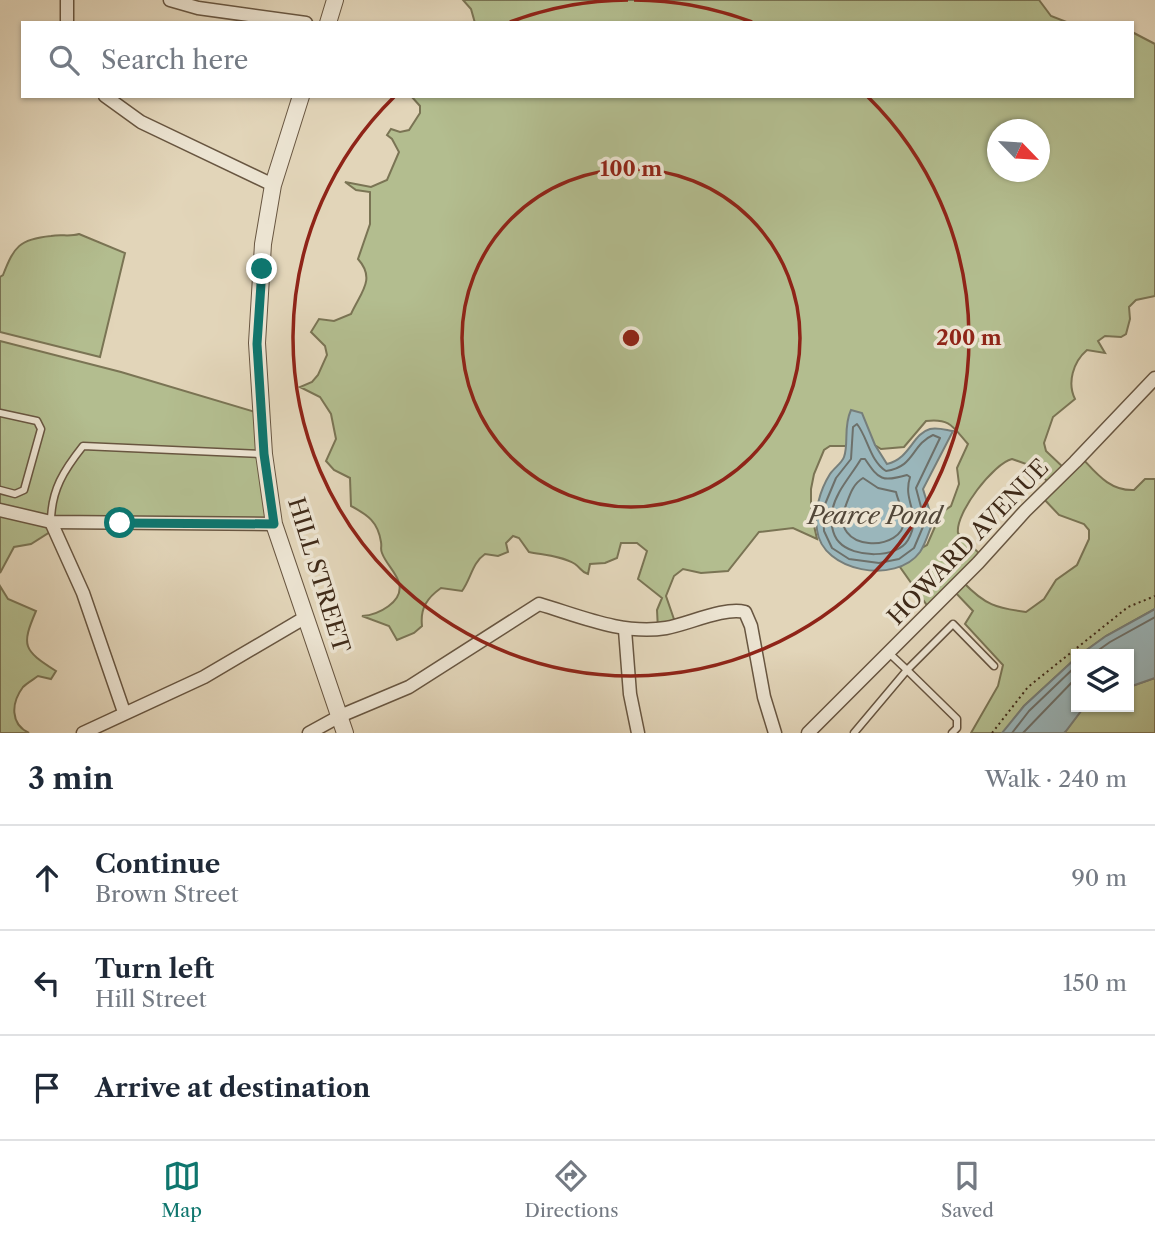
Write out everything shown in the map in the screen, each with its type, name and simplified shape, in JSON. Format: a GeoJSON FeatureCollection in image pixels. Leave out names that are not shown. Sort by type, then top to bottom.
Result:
{"type":"FeatureCollection","features":[{"type":"Feature","properties":{"kind":"street"},"geometry":{"type":"LineString","coordinates":[[67,0],[68,21]]}},
{"type":"Feature","properties":{"kind":"street"},"geometry":{"type":"LineString","coordinates":[[170,0],[198,8],[292,21]]}},
{"type":"Feature","properties":{"kind":"street"},"geometry":{"type":"LineString","coordinates":[[329,21],[335,0]]}},
{"type":"Feature","properties":{"kind":"street"},"geometry":{"type":"LineString","coordinates":[[108,98],[141,122],[273,185]]}},
{"type":"Feature","properties":{"kind":"street","name":"HILL STREET"},"geometry":{"type":"LineString","coordinates":[[300,98],[273,185],[263,244],[257,344],[264,454],[274,524],[345,733]]}},
{"type":"Feature","properties":{"kind":"street","name":"HOWARD AVENUE"},"geometry":{"type":"LineString","coordinates":[[808,733],[978,564],[1025,511],[1155,378]]}},
{"type":"Feature","properties":{"kind":"street"},"geometry":{"type":"LineString","coordinates":[[0,510],[51,522],[274,524]]}},
{"type":"Feature","properties":{"kind":"street"},"geometry":{"type":"LineString","coordinates":[[51,522],[83,593],[124,712]]}},
{"type":"Feature","properties":{"kind":"street"},"geometry":{"type":"LineString","coordinates":[[309,733],[340,716],[410,687],[539,604],[625,629],[665,628],[723,614],[745,612],[751,626],[764,697],[775,733]]}},
{"type":"Feature","properties":{"kind":"street"},"geometry":{"type":"LineString","coordinates":[[83,733],[204,677],[306,617]]}},
{"type":"Feature","properties":{"kind":"street"},"geometry":{"type":"LineString","coordinates":[[625,629],[630,694],[638,733]]}},
{"type":"Feature","properties":{"kind":"lane"},"geometry":{"type":"LineString","coordinates":[[0,413],[37,421],[41,429],[24,490],[15,494],[0,490]]}},
{"type":"Feature","properties":{"kind":"lane"},"geometry":{"type":"LineString","coordinates":[[51,522],[51,504],[65,468],[83,446],[264,454]]}},
{"type":"Feature","properties":{"kind":"lane"},"geometry":{"type":"LineString","coordinates":[[854,733],[907,670],[953,624],[995,666]]}},
{"type":"Feature","properties":{"kind":"lane"},"geometry":{"type":"LineString","coordinates":[[889,653],[957,719],[957,728],[952,733]]}},
{"type":"Feature","properties":{"kind":"path"},"geometry":{"type":"LineString","coordinates":[[992,733],[1028,687],[1128,607],[1155,596]]}},
{"type":"Feature","properties":{"kind":"green space"},"geometry":{"type":"Polygon","coordinates":[[[463,0],[1039,0],[1051,16],[1064,21],[474,21],[471,9],[463,0]]]}},
{"type":"Feature","properties":{"kind":"green space"},"geometry":{"type":"Polygon","coordinates":[[[1134,33],[1155,44],[1155,296],[1136,300],[1129,307],[1130,319],[1126,334],[1121,337],[1105,336],[1098,341],[1105,353],[1087,350],[1082,355],[1072,380],[1075,399],[1053,417],[1044,443],[1046,451],[1066,470],[1082,458],[1111,485],[1118,488],[1134,490],[1145,479],[1155,479],[1155,609],[1088,649],[1071,649],[1071,663],[1024,706],[1003,733],[971,733],[998,686],[1003,665],[965,624],[973,611],[955,592],[931,611],[900,567],[914,552],[927,545],[941,513],[951,506],[959,484],[957,468],[968,444],[946,422],[934,420],[926,421],[904,447],[881,449],[860,436],[845,446],[830,446],[824,450],[811,489],[811,512],[817,539],[793,528],[759,532],[728,571],[701,573],[683,569],[674,576],[666,596],[676,625],[658,630],[657,610],[662,598],[638,579],[647,551],[637,543],[621,543],[617,558],[605,563],[590,564],[588,574],[564,559],[529,552],[519,538],[513,536],[506,543],[508,552],[498,556],[485,554],[481,558],[462,591],[441,588],[432,596],[423,609],[422,626],[414,633],[397,640],[389,626],[362,616],[382,610],[394,602],[400,590],[399,583],[382,553],[380,535],[375,524],[351,506],[350,478],[334,470],[326,461],[336,439],[331,414],[320,397],[300,387],[312,382],[318,375],[327,355],[325,346],[311,332],[319,319],[334,321],[351,314],[365,286],[366,273],[358,259],[370,224],[370,192],[356,190],[345,182],[371,187],[387,180],[399,152],[387,135],[391,129],[400,132],[409,130],[420,113],[420,106],[413,98],[1134,98],[1134,33]],[[1012,459],[986,479],[969,502],[958,533],[983,557],[963,582],[978,596],[1007,609],[1026,612],[1044,599],[1056,580],[1077,565],[1089,539],[1089,530],[1084,524],[1059,515],[1043,498],[1051,485],[1032,466],[1012,459]]]}},
{"type":"Feature","properties":{"kind":"green space"},"geometry":{"type":"Polygon","coordinates":[[[79,234],[125,253],[100,357],[0,332],[0,277],[19,246],[40,237],[79,234]]]}},
{"type":"Feature","properties":{"kind":"green space"},"geometry":{"type":"Polygon","coordinates":[[[0,341],[121,372],[262,414],[274,524],[50,522],[53,530],[31,544],[14,547],[0,573],[0,341]]]}},
{"type":"Feature","properties":{"kind":"green space"},"geometry":{"type":"Polygon","coordinates":[[[0,586],[8,599],[36,611],[28,632],[28,646],[37,658],[56,671],[51,679],[38,676],[19,693],[14,713],[18,724],[29,733],[0,733],[0,586]]]}},
{"type":"Feature","properties":{"kind":"green space"},"geometry":{"type":"Polygon","coordinates":[[[1155,678],[1155,733],[1064,733],[1080,712],[1134,712],[1134,685],[1155,678]]]}},
{"type":"Feature","properties":{"kind":"water","name":"Pearce Pond"},"geometry":{"type":"Polygon","coordinates":[[[851,410],[862,413],[875,445],[887,464],[901,457],[919,436],[930,429],[953,431],[923,489],[933,522],[926,541],[920,552],[909,562],[894,568],[878,571],[845,564],[832,556],[822,544],[817,530],[816,515],[823,487],[844,457],[851,410]]]}},
{"type":"Feature","properties":{"kind":"water"},"geometry":{"type":"Polygon","coordinates":[[[1155,609],[1155,678],[1134,685],[1134,649],[1088,649],[1155,609]]]}},
{"type":"Feature","properties":{"kind":"water"},"geometry":{"type":"Polygon","coordinates":[[[1071,663],[1071,712],[1080,712],[1064,733],[1002,733],[1024,706],[1071,663]]]}},
{"type":"Feature","properties":{"kind":"route"},"geometry":{"type":"LineString","coordinates":[[120,523],[274,524],[264,454],[257,344],[262,269]]}}]}
